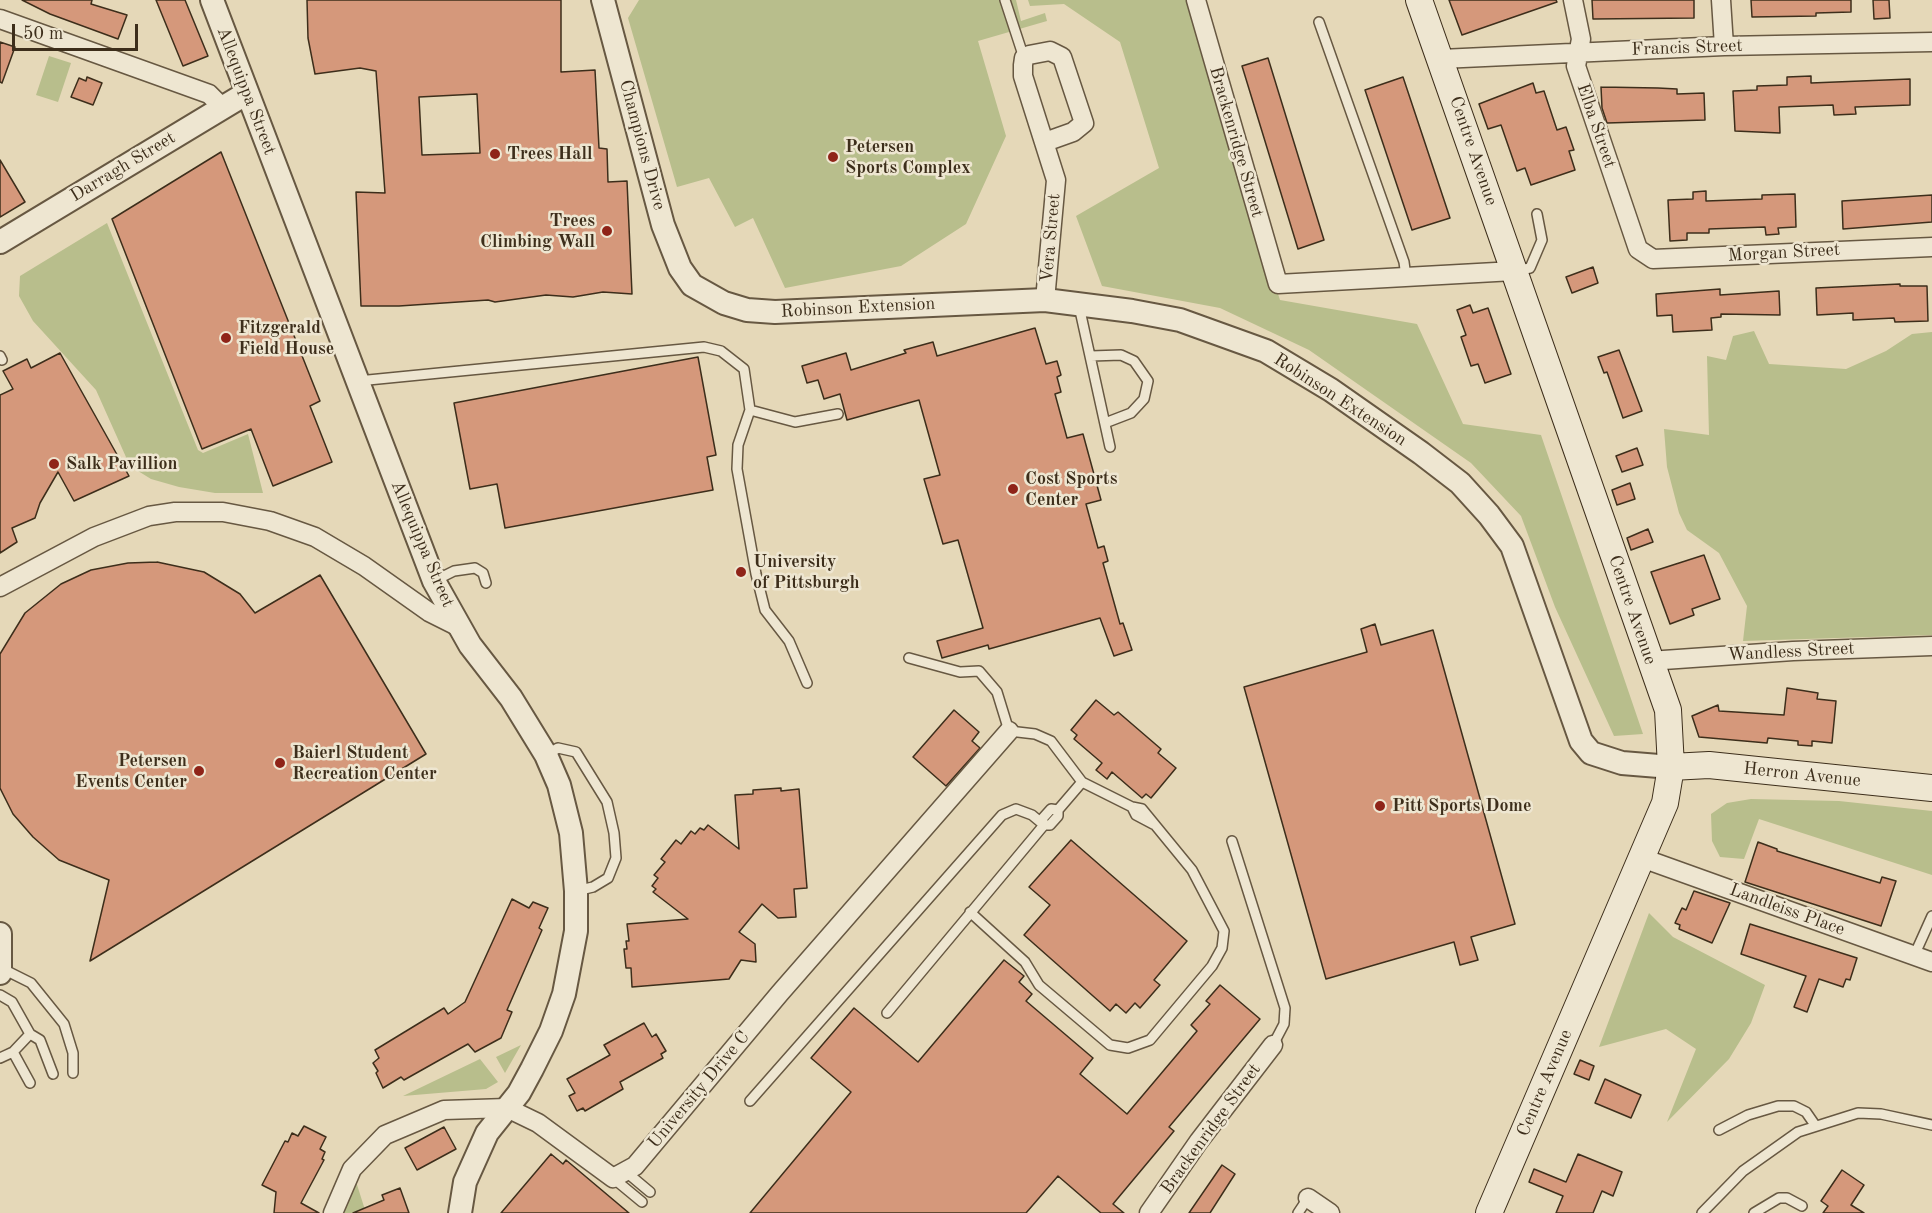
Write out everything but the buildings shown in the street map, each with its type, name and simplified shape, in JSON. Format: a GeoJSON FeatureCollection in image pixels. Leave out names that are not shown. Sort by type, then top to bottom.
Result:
{"type":"FeatureCollection","features":[{"type":"Feature","properties":{"kind":"main road","name":"Centre Avenue"},"geometry":{"type":"LineString","coordinates":[[1419,0],[1668,710],[1671,767],[1665,803],[1489,1213]]}},
{"type":"Feature","properties":{"kind":"main road","name":"Herron Avenue"},"geometry":{"type":"LineString","coordinates":[[1671,767],[1709,765],[1932,788]]}},
{"type":"Feature","properties":{"kind":"street","name":"Allequippa Street"},"geometry":{"type":"LineString","coordinates":[[212,0],[434,581],[459,627],[511,698],[546,755],[559,785],[571,833],[576,891],[576,931],[564,994],[551,1031],[519,1093],[487,1132],[475,1157],[465,1182],[460,1213]]}},
{"type":"Feature","properties":{"kind":"street","name":"Champions Drive"},"geometry":{"type":"LineString","coordinates":[[603,0],[663,225],[680,268],[692,285]]}},
{"type":"Feature","properties":{"kind":"street","name":"Brackenridge Street"},"geometry":{"type":"LineString","coordinates":[[1196,0],[1278,284],[1406,277]]}},
{"type":"Feature","properties":{"kind":"street","name":"Elba Street"},"geometry":{"type":"LineString","coordinates":[[1573,0],[1581,39],[1576,66],[1638,249]]}},
{"type":"Feature","properties":{"kind":"street"},"geometry":{"type":"LineString","coordinates":[[1721,0],[1724,46]]}},
{"type":"Feature","properties":{"kind":"street"},"geometry":{"type":"LineString","coordinates":[[0,19],[209,94],[222,107]]}},
{"type":"Feature","properties":{"kind":"street","name":"Francis Street"},"geometry":{"type":"LineString","coordinates":[[1441,59],[1724,46],[1932,42]]}},
{"type":"Feature","properties":{"kind":"street"},"geometry":{"type":"LineString","coordinates":[[1024,58],[1050,51],[1062,57],[1084,123],[1073,132],[1045,142]]}},
{"type":"Feature","properties":{"kind":"street","name":"Vera Street"},"geometry":{"type":"LineString","coordinates":[[1024,58],[1023,76],[1056,180],[1045,300]]}},
{"type":"Feature","properties":{"kind":"street","name":"Darragh Street"},"geometry":{"type":"LineString","coordinates":[[0,242],[247,93]]}},
{"type":"Feature","properties":{"kind":"street","name":"Morgan Street"},"geometry":{"type":"LineString","coordinates":[[1638,249],[1653,259],[1932,247]]}},
{"type":"Feature","properties":{"kind":"street"},"geometry":{"type":"LineString","coordinates":[[1406,277],[1514,271]]}},
{"type":"Feature","properties":{"kind":"street","name":"Robinson Extension"},"geometry":{"type":"LineString","coordinates":[[692,285],[724,303],[747,310],[775,312],[1045,300],[1132,311],[1180,320],[1266,351],[1331,390],[1460,483],[1512,546],[1581,741],[1590,753],[1603,758],[1671,767]]}},
{"type":"Feature","properties":{"kind":"street"},"geometry":{"type":"LineString","coordinates":[[0,587],[94,537],[148,516],[175,512],[223,512],[270,521],[315,537],[364,566],[429,612],[459,627]]}},
{"type":"Feature","properties":{"kind":"street","name":"Wandless Street"},"geometry":{"type":"LineString","coordinates":[[1649,661],[1793,651],[1932,646]]}},
{"type":"Feature","properties":{"kind":"street","name":"University Drive C"},"geometry":{"type":"LineString","coordinates":[[619,1175],[635,1166],[780,993],[1009,731]]}},
{"type":"Feature","properties":{"kind":"street","name":"Landleiss Place"},"geometry":{"type":"LineString","coordinates":[[1642,858],[1932,962]]}},
{"type":"Feature","properties":{"kind":"street"},"geometry":{"type":"LineString","coordinates":[[0,934],[0,971]]}},
{"type":"Feature","properties":{"kind":"street","name":"Brackenridge Street"},"geometry":{"type":"LineString","coordinates":[[1149,1213],[1199,1141],[1273,1045]]}},
{"type":"Feature","properties":{"kind":"street"},"geometry":{"type":"LineString","coordinates":[[333,1213],[352,1169],[385,1135],[444,1110],[507,1108],[538,1123],[619,1175]]}},
{"type":"Feature","properties":{"kind":"street"},"geometry":{"type":"LineString","coordinates":[[1303,1206],[1330,1213]]}},
{"type":"Feature","properties":{"kind":"lane"},"geometry":{"type":"LineString","coordinates":[[1005,0],[1024,58]]}},
{"type":"Feature","properties":{"kind":"lane"},"geometry":{"type":"LineString","coordinates":[[1319,22],[1404,262],[1406,277]]}},
{"type":"Feature","properties":{"kind":"lane"},"geometry":{"type":"LineString","coordinates":[[1514,271],[1530,268],[1542,240],[1537,214]]}},
{"type":"Feature","properties":{"kind":"lane"},"geometry":{"type":"LineString","coordinates":[[1079,305],[1110,447]]}},
{"type":"Feature","properties":{"kind":"lane"},"geometry":{"type":"LineString","coordinates":[[356,381],[704,347],[722,351],[744,369],[750,410],[738,445],[736,469],[765,610],[789,641],[807,683]]}},
{"type":"Feature","properties":{"kind":"lane"},"geometry":{"type":"LineString","coordinates":[[1090,356],[1120,355],[1134,361],[1148,381],[1144,399],[1131,413],[1105,423]]}},
{"type":"Feature","properties":{"kind":"lane"},"geometry":{"type":"LineString","coordinates":[[750,410],[795,422],[838,414]]}},
{"type":"Feature","properties":{"kind":"lane"},"geometry":{"type":"LineString","coordinates":[[434,581],[454,571],[475,568],[483,573],[486,583]]}},
{"type":"Feature","properties":{"kind":"lane"},"geometry":{"type":"LineString","coordinates":[[909,658],[960,672],[979,670],[997,692],[1009,731],[1035,734],[1051,741],[1082,782],[1132,807],[1136,815],[1153,824],[1192,870],[1224,931],[1222,948],[1212,966],[1150,1040],[1128,1048],[1110,1045],[1038,985],[1025,962],[970,912]]}},
{"type":"Feature","properties":{"kind":"lane"},"geometry":{"type":"LineString","coordinates":[[546,755],[558,748],[576,752],[608,802],[616,858],[608,878],[593,887],[576,891]]}},
{"type":"Feature","properties":{"kind":"lane"},"geometry":{"type":"LineString","coordinates":[[1044,825],[1042,819],[1051,809],[1058,810],[1082,782]]}},
{"type":"Feature","properties":{"kind":"lane"},"geometry":{"type":"LineString","coordinates":[[750,1101],[1002,814],[1016,809],[1032,815],[1044,825]]}},
{"type":"Feature","properties":{"kind":"lane"},"geometry":{"type":"LineString","coordinates":[[887,1013],[1044,825]]}},
{"type":"Feature","properties":{"kind":"lane"},"geometry":{"type":"LineString","coordinates":[[1232,841],[1285,1008],[1284,1024],[1273,1045]]}},
{"type":"Feature","properties":{"kind":"lane"},"geometry":{"type":"LineString","coordinates":[[1914,956],[1932,916]]}},
{"type":"Feature","properties":{"kind":"lane"},"geometry":{"type":"LineString","coordinates":[[0,971],[31,983],[64,1024],[73,1053],[73,1073]]}},
{"type":"Feature","properties":{"kind":"lane"},"geometry":{"type":"LineString","coordinates":[[0,995],[12,1002],[30,1034],[40,1040],[52,1074]]}},
{"type":"Feature","properties":{"kind":"lane"},"geometry":{"type":"LineString","coordinates":[[0,1058],[13,1052],[30,1034]]}},
{"type":"Feature","properties":{"kind":"lane"},"geometry":{"type":"LineString","coordinates":[[13,1052],[30,1083]]}},
{"type":"Feature","properties":{"kind":"lane"},"geometry":{"type":"LineString","coordinates":[[1719,1130],[1749,1115],[1778,1106],[1794,1106],[1806,1112],[1815,1125]]}},
{"type":"Feature","properties":{"kind":"lane"},"geometry":{"type":"LineString","coordinates":[[1708,1212],[1743,1171],[1798,1132],[1815,1125],[1858,1113],[1881,1114],[1932,1125]]}},
{"type":"Feature","properties":{"kind":"lane"},"geometry":{"type":"LineString","coordinates":[[619,1175],[650,1192]]}},
{"type":"Feature","properties":{"kind":"lane"},"geometry":{"type":"LineString","coordinates":[[619,1175],[642,1202]]}},
{"type":"Feature","properties":{"kind":"lane"},"geometry":{"type":"LineString","coordinates":[[1754,1213],[1779,1198],[1787,1198],[1802,1206]]}},
{"type":"Feature","properties":{"kind":"green space","name":"Petersen Sports Complex"},"geometry":{"type":"Polygon","coordinates":[[[639,0],[1016,0],[1021,21],[1045,13],[1047,21],[978,41],[1006,136],[966,224],[901,266],[785,288],[753,218],[735,227],[709,178],[677,187],[628,18],[639,0]]]}},
{"type":"Feature","properties":{"kind":"green space"},"geometry":{"type":"Polygon","coordinates":[[[1028,0],[1191,0],[1221,119],[1280,300],[1417,324],[1463,424],[1541,435],[1643,734],[1614,736],[1555,607],[1521,516],[1471,463],[1309,350],[1220,308],[1102,286],[1076,216],[1159,168],[1120,42],[1064,4],[1030,6],[1028,0]]]}},
{"type":"Feature","properties":{"kind":"green space"},"geometry":{"type":"Polygon","coordinates":[[[49,56],[71,63],[58,102],[36,95],[49,56]]]}},
{"type":"Feature","properties":{"kind":"green space"},"geometry":{"type":"Polygon","coordinates":[[[107,223],[198,450],[203,453],[248,434],[263,493],[215,493],[179,487],[151,479],[130,466],[96,390],[33,321],[19,296],[20,276],[107,223]]]}},
{"type":"Feature","properties":{"kind":"green space"},"geometry":{"type":"Polygon","coordinates":[[[1754,331],[1769,364],[1846,369],[1886,351],[1912,334],[1932,332],[1932,635],[1743,641],[1747,606],[1719,553],[1687,530],[1679,513],[1667,467],[1664,429],[1709,435],[1707,356],[1726,360],[1733,336],[1754,331]]]}},
{"type":"Feature","properties":{"kind":"green space"},"geometry":{"type":"Polygon","coordinates":[[[1751,799],[1839,801],[1932,811],[1932,875],[1759,819],[1744,859],[1720,857],[1712,841],[1711,814],[1727,803],[1751,799]]]}},
{"type":"Feature","properties":{"kind":"green space"},"geometry":{"type":"Polygon","coordinates":[[[1649,913],[1673,937],[1765,985],[1751,1023],[1729,1059],[1667,1122],[1696,1049],[1666,1029],[1599,1047],[1649,913]]]}},
{"type":"Feature","properties":{"kind":"green space"},"geometry":{"type":"Polygon","coordinates":[[[521,1045],[505,1073],[496,1057],[521,1045]]]}},
{"type":"Feature","properties":{"kind":"green space"},"geometry":{"type":"Polygon","coordinates":[[[480,1059],[498,1082],[486,1089],[403,1096],[480,1059]]]}},
{"type":"Feature","properties":{"kind":"green space"},"geometry":{"type":"Polygon","coordinates":[[[352,1169],[366,1213],[333,1213],[352,1169]]]}},
{"type":"Feature","properties":{"kind":"place","name":"Trees Hall"},"geometry":{"type":"Point","coordinates":[495,154]}},
{"type":"Feature","properties":{"kind":"place","name":"Petersen Sports Complex"},"geometry":{"type":"Point","coordinates":[833,157]}},
{"type":"Feature","properties":{"kind":"place","name":"Trees Climbing Wall"},"geometry":{"type":"Point","coordinates":[607,231]}},
{"type":"Feature","properties":{"kind":"place","name":"Fitzgerald Field House"},"geometry":{"type":"Point","coordinates":[226,338]}},
{"type":"Feature","properties":{"kind":"place","name":"Salk Pavillion"},"geometry":{"type":"Point","coordinates":[54,464]}},
{"type":"Feature","properties":{"kind":"place","name":"Cost Sports Center"},"geometry":{"type":"Point","coordinates":[1013,489]}},
{"type":"Feature","properties":{"kind":"place","name":"University of Pittsburgh"},"geometry":{"type":"Point","coordinates":[741,572]}},
{"type":"Feature","properties":{"kind":"place","name":"Baierl Student Recreation Center"},"geometry":{"type":"Point","coordinates":[280,763]}},
{"type":"Feature","properties":{"kind":"place","name":"Petersen Events Center"},"geometry":{"type":"Point","coordinates":[199,771]}},
{"type":"Feature","properties":{"kind":"place","name":"Pitt Sports Dome"},"geometry":{"type":"Point","coordinates":[1380,806]}}]}
